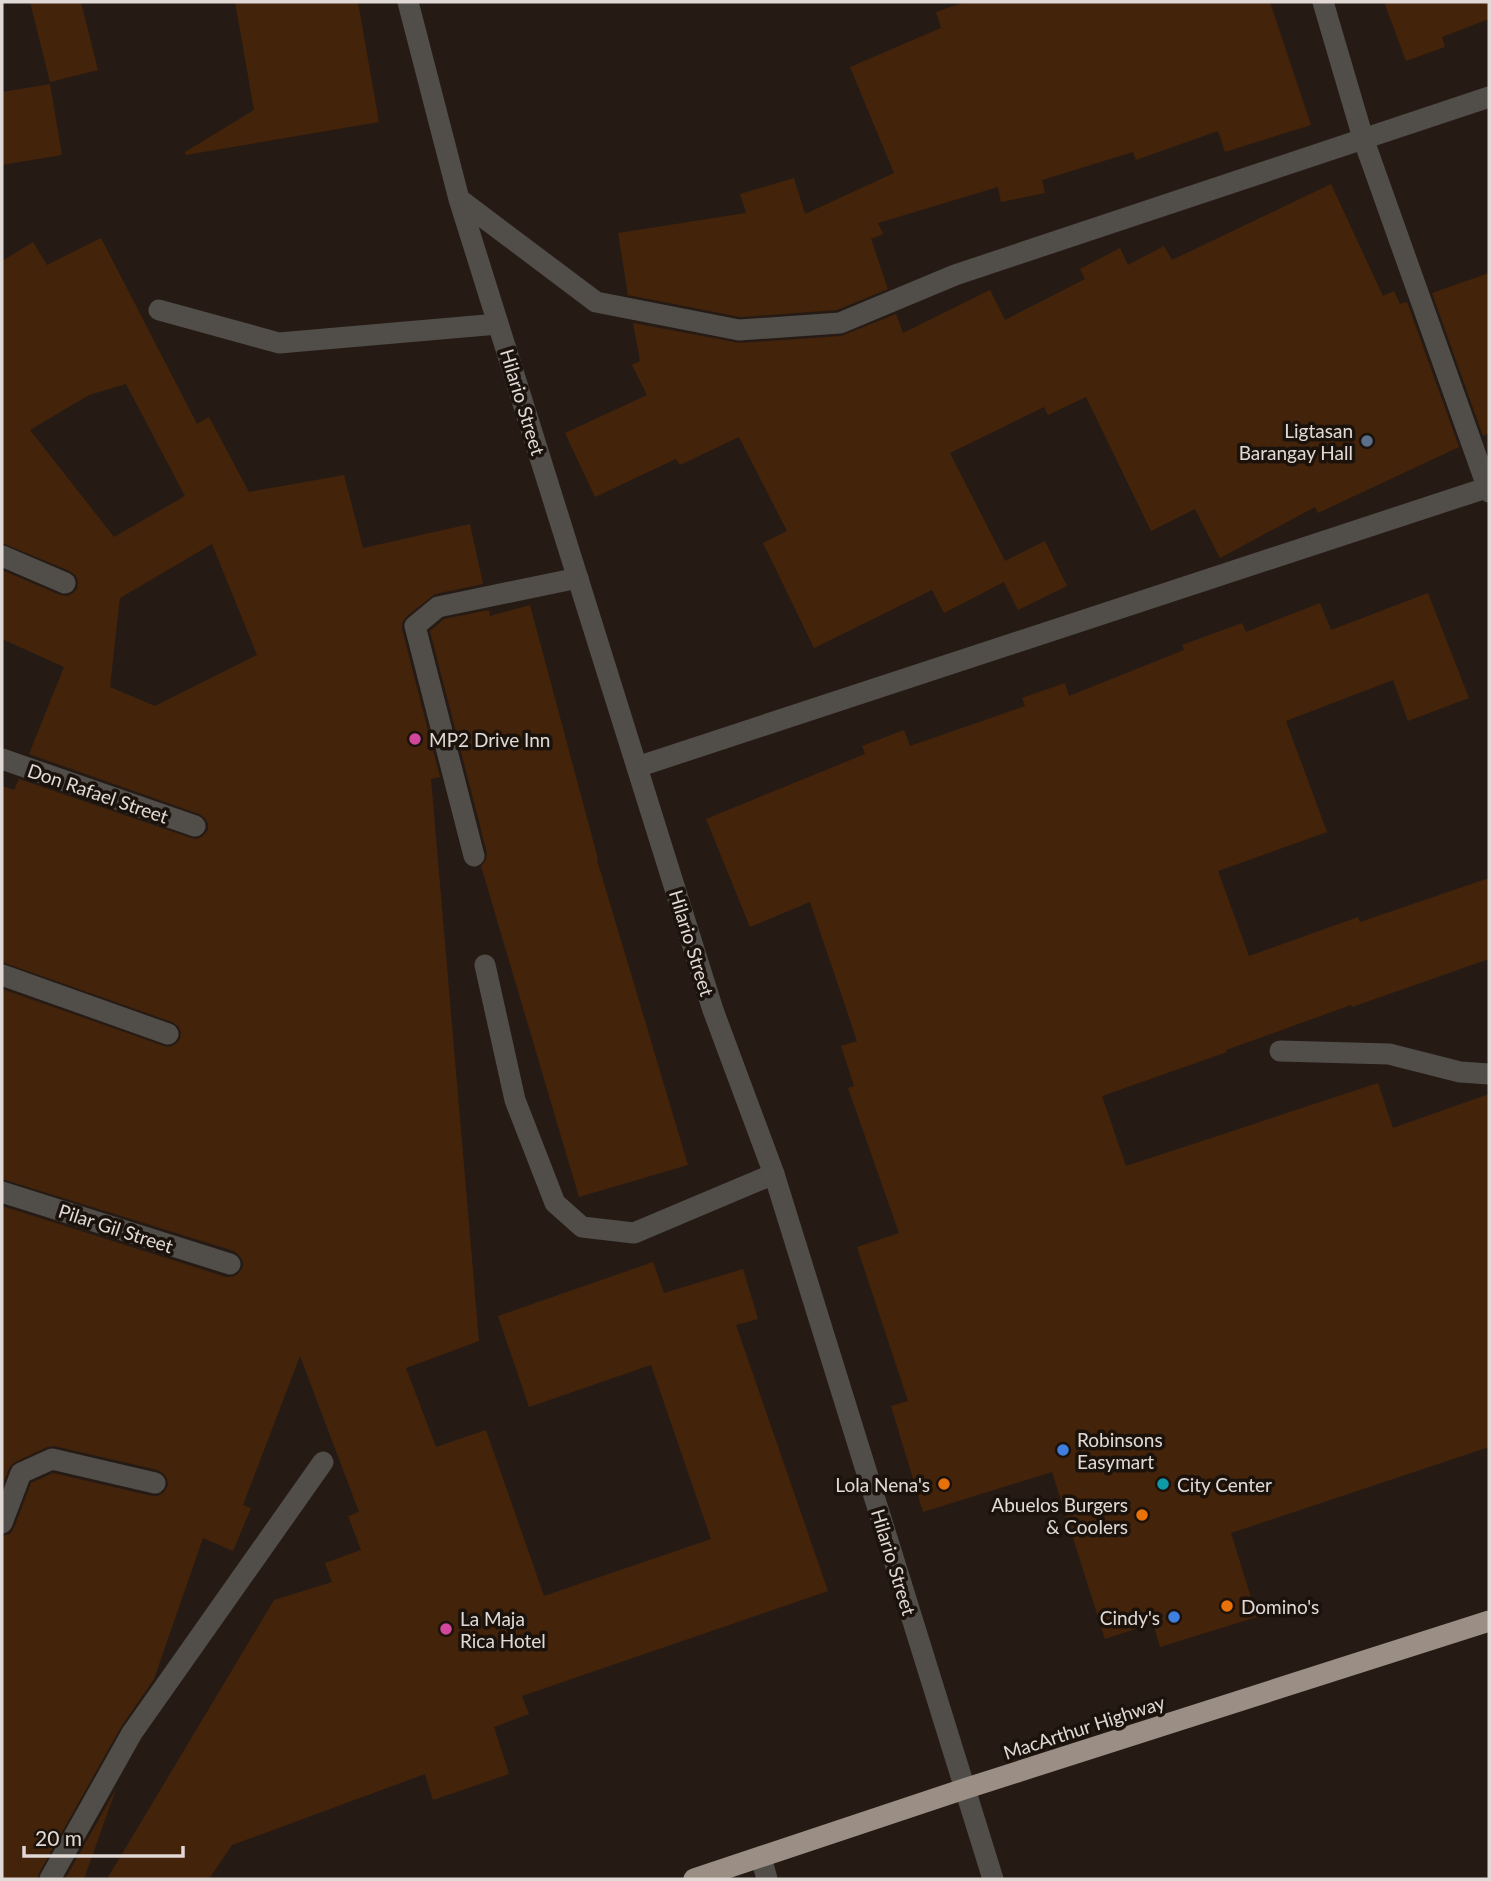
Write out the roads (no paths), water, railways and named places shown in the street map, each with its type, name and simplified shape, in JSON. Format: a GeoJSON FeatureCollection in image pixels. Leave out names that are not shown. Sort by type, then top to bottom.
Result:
{"type":"FeatureCollection","features":[{"type":"Feature","properties":{"kind":"highway","name":"MacArthur Highway"},"geometry":{"type":"LineString","coordinates":[[694,1879],[964,1789],[1489,1621]]}},
{"type":"Feature","properties":{"kind":"street","name":"Hilario Street"},"geometry":{"type":"LineString","coordinates":[[408,2],[459,198],[498,324],[713,1010],[774,1174],[993,1879]]}},
{"type":"Feature","properties":{"kind":"street"},"geometry":{"type":"LineString","coordinates":[[637,767],[1489,489],[1363,138],[1323,2]]}},
{"type":"Feature","properties":{"kind":"street"},"geometry":{"type":"LineString","coordinates":[[459,198],[596,302],[739,330],[840,323],[955,275],[1489,97]]}},
{"type":"Feature","properties":{"kind":"street"},"geometry":{"type":"LineString","coordinates":[[159,310],[279,343],[498,324]]}},
{"type":"Feature","properties":{"kind":"street"},"geometry":{"type":"LineString","coordinates":[[2,556],[65,583]]}},
{"type":"Feature","properties":{"kind":"street"},"geometry":{"type":"LineString","coordinates":[[474,856],[415,626],[438,607],[578,578]]}},
{"type":"Feature","properties":{"kind":"street","name":"Don Rafael Street"},"geometry":{"type":"LineString","coordinates":[[2,760],[195,826]]}},
{"type":"Feature","properties":{"kind":"street"},"geometry":{"type":"LineString","coordinates":[[485,965],[516,1100],[555,1203],[582,1227],[634,1233],[774,1174]]}},
{"type":"Feature","properties":{"kind":"street"},"geometry":{"type":"LineString","coordinates":[[2,975],[168,1034]]}},
{"type":"Feature","properties":{"kind":"street"},"geometry":{"type":"LineString","coordinates":[[1280,1051],[1389,1054],[1460,1072],[1489,1074]]}},
{"type":"Feature","properties":{"kind":"street","name":"Pilar Gil Street"},"geometry":{"type":"LineString","coordinates":[[2,1192],[230,1264]]}},
{"type":"Feature","properties":{"kind":"street"},"geometry":{"type":"LineString","coordinates":[[2,1523],[21,1473],[52,1459],[155,1483]]}},
{"type":"Feature","properties":{"kind":"street"},"geometry":{"type":"LineString","coordinates":[[50,1879],[132,1733],[323,1462]]}},
{"type":"Feature","properties":{"kind":"street"},"geometry":{"type":"LineString","coordinates":[[761,1857],[767,1879]]}},
{"type":"Feature","properties":{"kind":"place","name":"Ligtasan Barangay Hall"},"geometry":{"type":"Point","coordinates":[1367,441]}},
{"type":"Feature","properties":{"kind":"place","name":"MP2 Drive Inn"},"geometry":{"type":"Point","coordinates":[415,739]}},
{"type":"Feature","properties":{"kind":"place","name":"Robinsons Easymart"},"geometry":{"type":"Point","coordinates":[1063,1450]}},
{"type":"Feature","properties":{"kind":"place","name":"Lola Nena's"},"geometry":{"type":"Point","coordinates":[944,1484]}},
{"type":"Feature","properties":{"kind":"place","name":"City Center"},"geometry":{"type":"Point","coordinates":[1163,1484]}},
{"type":"Feature","properties":{"kind":"place","name":"Abuelos Burgers & Coolers"},"geometry":{"type":"Point","coordinates":[1142,1515]}},
{"type":"Feature","properties":{"kind":"place","name":"Domino's"},"geometry":{"type":"Point","coordinates":[1227,1606]}},
{"type":"Feature","properties":{"kind":"place","name":"Cindy's"},"geometry":{"type":"Point","coordinates":[1174,1617]}},
{"type":"Feature","properties":{"kind":"place","name":"La Maja Rica Hotel"},"geometry":{"type":"Point","coordinates":[446,1629]}}]}
